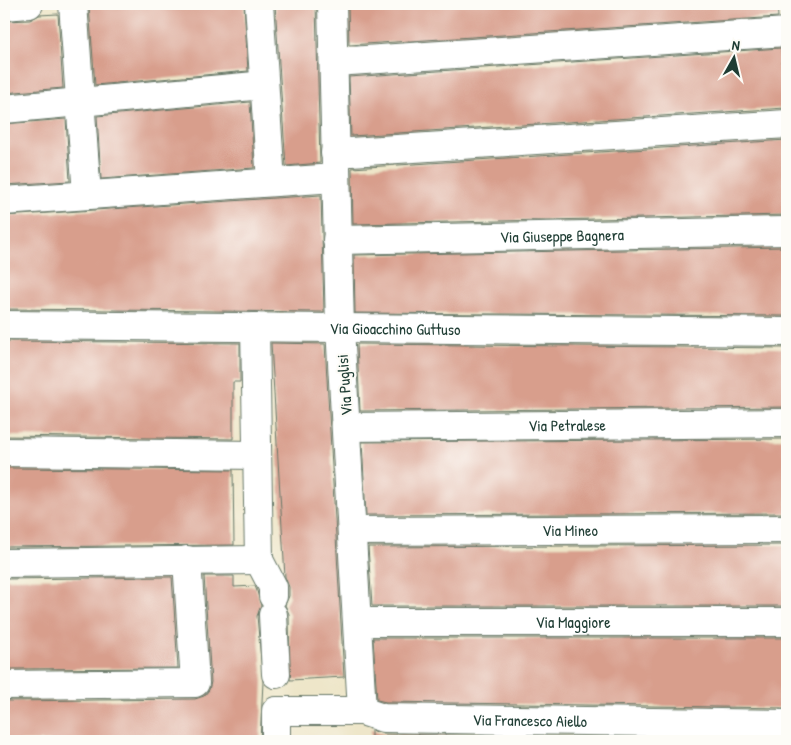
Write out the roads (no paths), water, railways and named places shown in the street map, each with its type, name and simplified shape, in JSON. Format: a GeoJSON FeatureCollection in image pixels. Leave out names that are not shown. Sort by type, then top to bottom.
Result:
{"type":"FeatureCollection","features":[{"type":"Feature","properties":{"kind":"street"},"geometry":{"type":"LineString","coordinates":[[4,6],[30,4]]}},
{"type":"Feature","properties":{"kind":"street"},"geometry":{"type":"LineString","coordinates":[[73,4],[87,195]]}},
{"type":"Feature","properties":{"kind":"street"},"geometry":{"type":"LineString","coordinates":[[259,4],[271,182]]}},
{"type":"Feature","properties":{"kind":"street","name":"Via Puglisi"},"geometry":{"type":"LineString","coordinates":[[332,4],[335,62],[335,166],[340,328],[362,675],[362,711]]}},
{"type":"Feature","properties":{"kind":"street"},"geometry":{"type":"LineString","coordinates":[[335,62],[787,32]]}},
{"type":"Feature","properties":{"kind":"street"},"geometry":{"type":"LineString","coordinates":[[4,109],[264,85]]}},
{"type":"Feature","properties":{"kind":"street"},"geometry":{"type":"LineString","coordinates":[[4,201],[271,182],[335,166],[787,124]]}},
{"type":"Feature","properties":{"kind":"street","name":"Via Giuseppe Bagnera"},"geometry":{"type":"LineString","coordinates":[[337,240],[787,231]]}},
{"type":"Feature","properties":{"kind":"street","name":"Via Gioacchino Guttuso"},"geometry":{"type":"LineString","coordinates":[[4,325],[787,332]]}},
{"type":"Feature","properties":{"kind":"street"},"geometry":{"type":"LineString","coordinates":[[255,327],[259,560],[273,587],[276,741]]}},
{"type":"Feature","properties":{"kind":"street","name":"Via Petralese"},"geometry":{"type":"LineString","coordinates":[[346,427],[787,423]]}},
{"type":"Feature","properties":{"kind":"street"},"geometry":{"type":"LineString","coordinates":[[4,452],[257,455]]}},
{"type":"Feature","properties":{"kind":"street","name":"Via Mineo"},"geometry":{"type":"LineString","coordinates":[[352,531],[787,529]]}},
{"type":"Feature","properties":{"kind":"street"},"geometry":{"type":"LineString","coordinates":[[4,685],[195,683],[187,560]]}},
{"type":"Feature","properties":{"kind":"street"},"geometry":{"type":"LineString","coordinates":[[4,563],[259,560]]}},
{"type":"Feature","properties":{"kind":"street","name":"Via Maggiore"},"geometry":{"type":"LineString","coordinates":[[358,622],[787,622]]}},
{"type":"Feature","properties":{"kind":"street","name":"Via Francesco Aiello"},"geometry":{"type":"LineString","coordinates":[[276,710],[362,711],[383,718],[787,724]]}}]}
